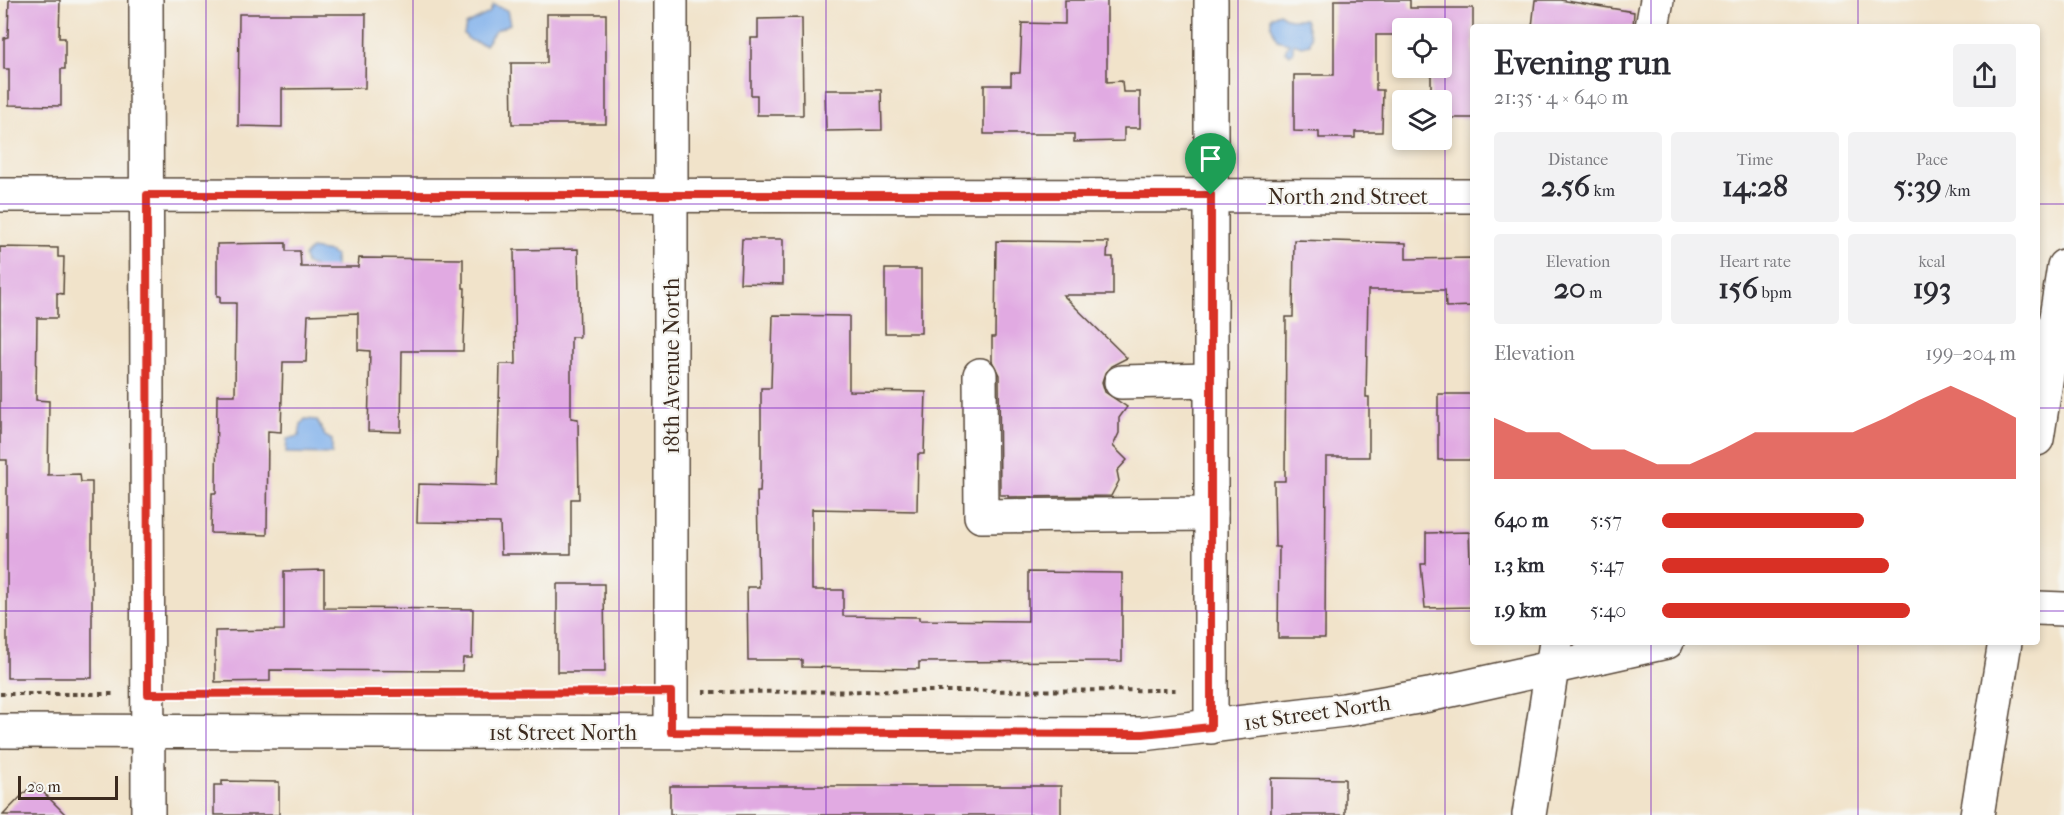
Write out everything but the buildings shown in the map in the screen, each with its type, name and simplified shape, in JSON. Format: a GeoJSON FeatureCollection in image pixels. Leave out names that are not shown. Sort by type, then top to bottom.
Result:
{"type":"FeatureCollection","features":[{"type":"Feature","properties":{"kind":"street"},"geometry":{"type":"LineString","coordinates":[[146,0],[148,815]]}},
{"type":"Feature","properties":{"kind":"street","name":"18th Avenue North"},"geometry":{"type":"LineString","coordinates":[[671,0],[671,732]]}},
{"type":"Feature","properties":{"kind":"street"},"geometry":{"type":"LineString","coordinates":[[1211,0],[1211,727]]}},
{"type":"Feature","properties":{"kind":"street"},"geometry":{"type":"LineString","coordinates":[[1653,24],[1657,0]]}},
{"type":"Feature","properties":{"kind":"street","name":"North 2nd Street"},"geometry":{"type":"LineString","coordinates":[[0,195],[1470,196]]}},
{"type":"Feature","properties":{"kind":"street"},"geometry":{"type":"LineString","coordinates":[[2040,420],[2064,266]]}},
{"type":"Feature","properties":{"kind":"street"},"geometry":{"type":"LineString","coordinates":[[980,375],[981,516],[1211,514]]}},
{"type":"Feature","properties":{"kind":"street"},"geometry":{"type":"LineString","coordinates":[[1122,382],[1211,380]]}},
{"type":"Feature","properties":{"kind":"street"},"geometry":{"type":"LineString","coordinates":[[2040,608],[2064,609]]}},
{"type":"Feature","properties":{"kind":"street","name":"1st Street North"},"geometry":{"type":"LineString","coordinates":[[0,731],[1143,734],[1344,711],[1554,655],[1641,645]]}},
{"type":"Feature","properties":{"kind":"street"},"geometry":{"type":"LineString","coordinates":[[1977,815],[2005,645]]}},
{"type":"Feature","properties":{"kind":"street"},"geometry":{"type":"LineString","coordinates":[[1529,815],[1554,655]]}},
{"type":"Feature","properties":{"kind":"path"},"geometry":{"type":"LineString","coordinates":[[0,694],[1211,688]]}},
{"type":"Feature","properties":{"kind":"water"},"geometry":{"type":"Polygon","coordinates":[[[493,5],[507,10],[510,24],[495,31],[485,45],[469,40],[464,34],[466,25],[489,13],[493,5]]]}},
{"type":"Feature","properties":{"kind":"water"},"geometry":{"type":"Polygon","coordinates":[[[1279,13],[1289,19],[1305,19],[1311,37],[1310,44],[1302,46],[1293,43],[1293,53],[1289,54],[1285,51],[1289,43],[1277,40],[1271,25],[1271,17],[1279,13]]]}},
{"type":"Feature","properties":{"kind":"water"},"geometry":{"type":"Polygon","coordinates":[[[311,249],[330,252],[335,256],[336,292],[317,268],[306,264],[304,256],[311,249]]]}},
{"type":"Feature","properties":{"kind":"water"},"geometry":{"type":"Polygon","coordinates":[[[305,419],[317,420],[325,436],[332,440],[332,454],[286,453],[287,439],[299,436],[301,424],[305,419]]]}},
{"type":"Feature","properties":{"kind":"route"},"geometry":{"type":"LineString","coordinates":[[147,195],[1211,195],[1211,727],[1143,734],[671,732],[671,692],[148,694],[147,195]]}}]}
